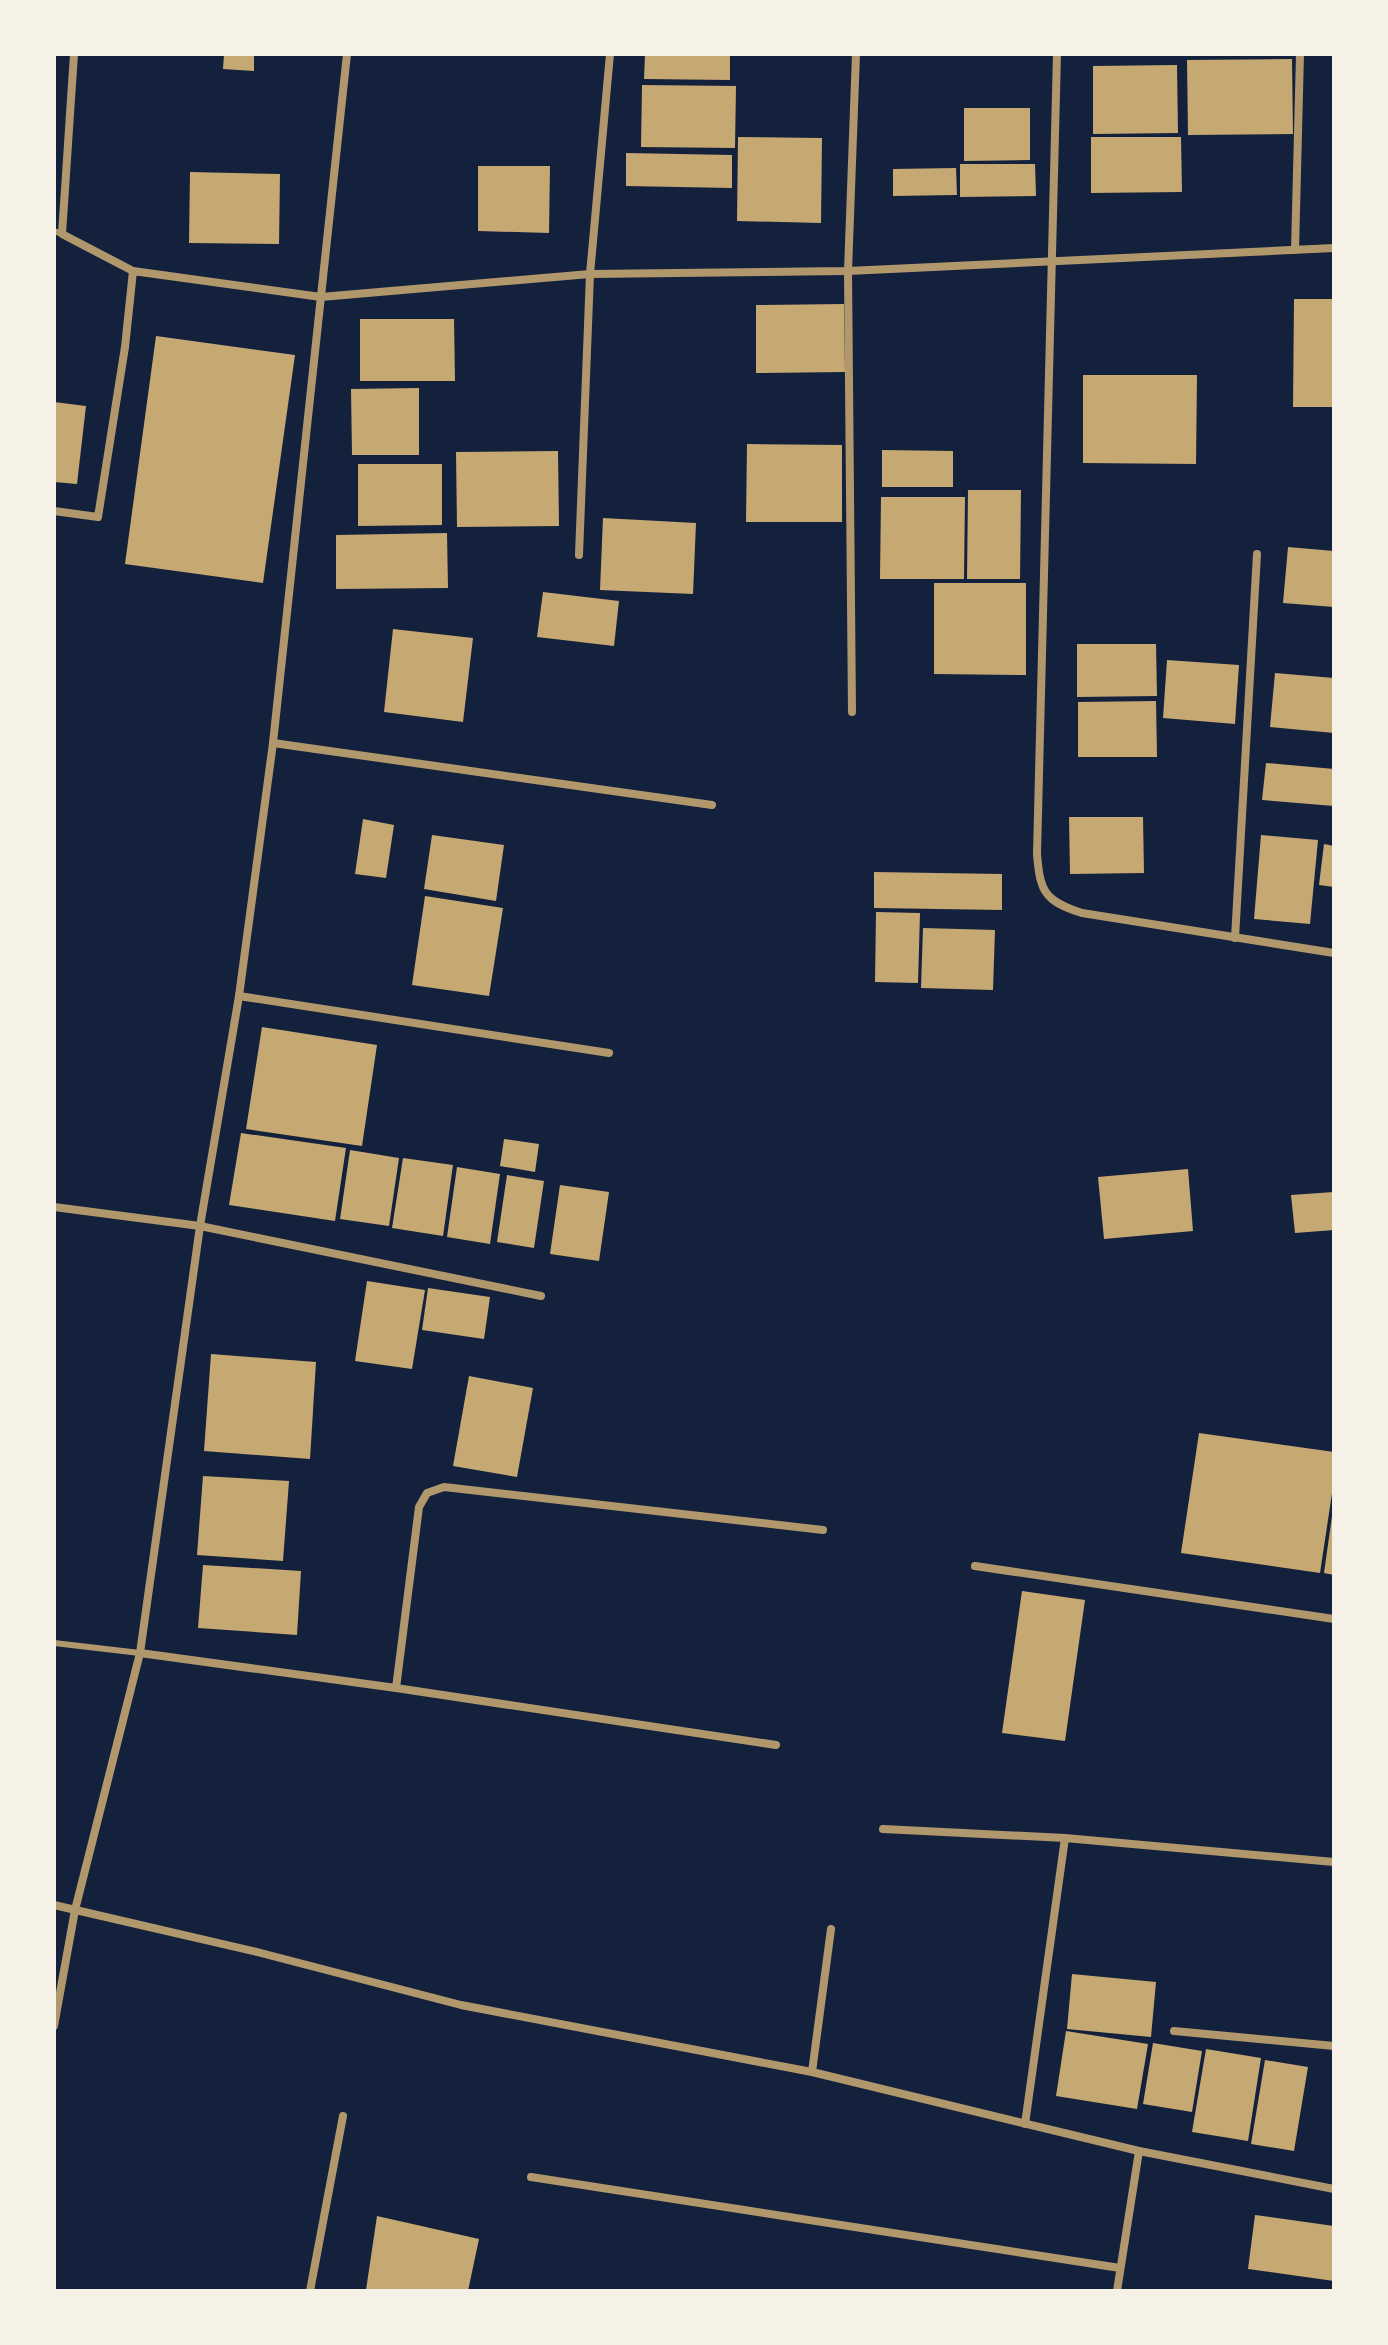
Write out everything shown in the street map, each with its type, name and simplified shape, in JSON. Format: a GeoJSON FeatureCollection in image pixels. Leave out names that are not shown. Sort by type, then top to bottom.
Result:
{"type":"FeatureCollection","features":[{"type":"Feature","properties":{"kind":"street"},"geometry":{"type":"LineString","coordinates":[[74,54],[58,232],[133,271],[321,297],[590,274],[848,271],[1334,248]]}},
{"type":"Feature","properties":{"kind":"street"},"geometry":{"type":"LineString","coordinates":[[54,2026],[75,1910],[140,1653],[200,1226],[239,996],[273,743],[347,54]]}},
{"type":"Feature","properties":{"kind":"street"},"geometry":{"type":"LineString","coordinates":[[579,555],[590,274],[610,54]]}},
{"type":"Feature","properties":{"kind":"street"},"geometry":{"type":"LineString","coordinates":[[852,712],[848,271],[856,54]]}},
{"type":"Feature","properties":{"kind":"street"},"geometry":{"type":"LineString","coordinates":[[1057,54],[1037,854],[1039,874],[1045,893],[1061,907],[1082,913],[1334,953]]}},
{"type":"Feature","properties":{"kind":"street"},"geometry":{"type":"LineString","coordinates":[[1295,250],[1300,54]]}},
{"type":"Feature","properties":{"kind":"street"},"geometry":{"type":"LineString","coordinates":[[54,511],[98,517],[125,347],[133,271]]}},
{"type":"Feature","properties":{"kind":"street"},"geometry":{"type":"LineString","coordinates":[[1235,938],[1257,554]]}},
{"type":"Feature","properties":{"kind":"street"},"geometry":{"type":"LineString","coordinates":[[273,743],[712,805]]}},
{"type":"Feature","properties":{"kind":"street"},"geometry":{"type":"LineString","coordinates":[[239,996],[609,1053]]}},
{"type":"Feature","properties":{"kind":"street"},"geometry":{"type":"LineString","coordinates":[[54,1207],[200,1226],[541,1296]]}},
{"type":"Feature","properties":{"kind":"street"},"geometry":{"type":"LineString","coordinates":[[396,1688],[419,1507],[427,1493],[444,1487],[823,1530]]}},
{"type":"Feature","properties":{"kind":"street"},"geometry":{"type":"LineString","coordinates":[[975,1566],[1334,1619]]}},
{"type":"Feature","properties":{"kind":"street"},"geometry":{"type":"LineString","coordinates":[[140,1653],[776,1745]]}},
{"type":"Feature","properties":{"kind":"street"},"geometry":{"type":"LineString","coordinates":[[883,1829],[1065,1838],[1334,1862]]}},
{"type":"Feature","properties":{"kind":"street"},"geometry":{"type":"LineString","coordinates":[[1025,2124],[1065,1838]]}},
{"type":"Feature","properties":{"kind":"street"},"geometry":{"type":"LineString","coordinates":[[54,1905],[257,1952],[461,2005],[812,2072],[1139,2151],[1334,2189]]}},
{"type":"Feature","properties":{"kind":"street"},"geometry":{"type":"LineString","coordinates":[[812,2072],[831,1929]]}},
{"type":"Feature","properties":{"kind":"street"},"geometry":{"type":"LineString","coordinates":[[1174,2031],[1334,2046]]}},
{"type":"Feature","properties":{"kind":"street"},"geometry":{"type":"LineString","coordinates":[[310,2291],[343,2116]]}},
{"type":"Feature","properties":{"kind":"street"},"geometry":{"type":"LineString","coordinates":[[1117,2291],[1139,2151]]}},
{"type":"Feature","properties":{"kind":"street"},"geometry":{"type":"LineString","coordinates":[[531,2177],[1120,2268]]}},
{"type":"Feature","properties":{"kind":"lane"},"geometry":{"type":"LineString","coordinates":[[54,1643],[140,1653]]}},
{"type":"Feature","properties":{"kind":"building"},"geometry":{"type":"Polygon","coordinates":[[[224,54],[254,54],[254,71],[223,69],[224,54]]]}},
{"type":"Feature","properties":{"kind":"building"},"geometry":{"type":"Polygon","coordinates":[[[645,54],[730,54],[730,80],[644,79],[645,54]]]}},
{"type":"Feature","properties":{"kind":"building"},"geometry":{"type":"Polygon","coordinates":[[[1292,59],[1293,134],[1188,135],[1187,60],[1292,59]]]}},
{"type":"Feature","properties":{"kind":"building"},"geometry":{"type":"Polygon","coordinates":[[[1177,65],[1178,133],[1093,134],[1093,66],[1177,65]]]}},
{"type":"Feature","properties":{"kind":"building"},"geometry":{"type":"Polygon","coordinates":[[[642,85],[736,86],[735,148],[641,147],[642,85]]]}},
{"type":"Feature","properties":{"kind":"building"},"geometry":{"type":"Polygon","coordinates":[[[964,108],[1030,108],[1030,160],[964,161],[964,108]]]}},
{"type":"Feature","properties":{"kind":"building"},"geometry":{"type":"Polygon","coordinates":[[[738,137],[822,138],[821,223],[737,221],[738,137]]]}},
{"type":"Feature","properties":{"kind":"building"},"geometry":{"type":"Polygon","coordinates":[[[1091,137],[1181,137],[1182,192],[1091,193],[1091,137]]]}},
{"type":"Feature","properties":{"kind":"building"},"geometry":{"type":"Polygon","coordinates":[[[626,153],[732,155],[732,188],[626,186],[626,153]]]}},
{"type":"Feature","properties":{"kind":"building"},"geometry":{"type":"Polygon","coordinates":[[[960,164],[1035,164],[1036,196],[960,197],[960,164]]]}},
{"type":"Feature","properties":{"kind":"building"},"geometry":{"type":"Polygon","coordinates":[[[478,166],[550,166],[549,233],[478,231],[478,166]]]}},
{"type":"Feature","properties":{"kind":"building"},"geometry":{"type":"Polygon","coordinates":[[[956,168],[957,195],[893,196],[893,169],[956,168]]]}},
{"type":"Feature","properties":{"kind":"building"},"geometry":{"type":"Polygon","coordinates":[[[190,172],[280,174],[279,244],[189,243],[190,172]]]}},
{"type":"Feature","properties":{"kind":"building"},"geometry":{"type":"Polygon","coordinates":[[[1294,299],[1334,299],[1334,407],[1293,407],[1294,299]]]}},
{"type":"Feature","properties":{"kind":"building"},"geometry":{"type":"Polygon","coordinates":[[[844,304],[845,372],[756,373],[756,305],[844,304]]]}},
{"type":"Feature","properties":{"kind":"building"},"geometry":{"type":"Polygon","coordinates":[[[360,319],[454,319],[455,381],[360,381],[360,319]]]}},
{"type":"Feature","properties":{"kind":"building"},"geometry":{"type":"Polygon","coordinates":[[[156,336],[295,355],[263,583],[125,564],[156,336]]]}},
{"type":"Feature","properties":{"kind":"building"},"geometry":{"type":"Polygon","coordinates":[[[1083,375],[1197,375],[1196,464],[1083,463],[1083,375]]]}},
{"type":"Feature","properties":{"kind":"building"},"geometry":{"type":"Polygon","coordinates":[[[419,388],[419,455],[352,455],[351,389],[419,388]]]}},
{"type":"Feature","properties":{"kind":"building"},"geometry":{"type":"Polygon","coordinates":[[[54,402],[86,406],[77,484],[54,482],[54,402]]]}},
{"type":"Feature","properties":{"kind":"building"},"geometry":{"type":"Polygon","coordinates":[[[747,444],[842,445],[842,522],[746,522],[747,444]]]}},
{"type":"Feature","properties":{"kind":"building"},"geometry":{"type":"Polygon","coordinates":[[[882,450],[953,451],[953,487],[882,487],[882,450]]]}},
{"type":"Feature","properties":{"kind":"building"},"geometry":{"type":"Polygon","coordinates":[[[558,451],[559,526],[457,527],[456,452],[558,451]]]}},
{"type":"Feature","properties":{"kind":"building"},"geometry":{"type":"Polygon","coordinates":[[[358,464],[442,464],[442,525],[358,526],[358,464]]]}},
{"type":"Feature","properties":{"kind":"building"},"geometry":{"type":"Polygon","coordinates":[[[968,490],[1021,490],[1020,579],[967,579],[968,490]]]}},
{"type":"Feature","properties":{"kind":"building"},"geometry":{"type":"Polygon","coordinates":[[[881,497],[965,497],[964,579],[880,579],[881,497]]]}},
{"type":"Feature","properties":{"kind":"building"},"geometry":{"type":"Polygon","coordinates":[[[603,518],[696,523],[693,594],[600,590],[603,518]]]}},
{"type":"Feature","properties":{"kind":"building"},"geometry":{"type":"Polygon","coordinates":[[[447,533],[448,588],[336,589],[336,535],[447,533]]]}},
{"type":"Feature","properties":{"kind":"building"},"geometry":{"type":"Polygon","coordinates":[[[1288,547],[1334,551],[1334,607],[1283,603],[1288,547]]]}},
{"type":"Feature","properties":{"kind":"building"},"geometry":{"type":"Polygon","coordinates":[[[934,583],[1026,583],[1026,675],[934,674],[934,583]]]}},
{"type":"Feature","properties":{"kind":"building"},"geometry":{"type":"Polygon","coordinates":[[[543,592],[619,601],[614,646],[537,637],[543,592]]]}},
{"type":"Feature","properties":{"kind":"building"},"geometry":{"type":"Polygon","coordinates":[[[393,629],[473,638],[463,722],[384,712],[393,629]]]}},
{"type":"Feature","properties":{"kind":"building"},"geometry":{"type":"Polygon","coordinates":[[[1077,644],[1156,644],[1157,696],[1077,697],[1077,644]]]}},
{"type":"Feature","properties":{"kind":"building"},"geometry":{"type":"Polygon","coordinates":[[[1167,660],[1239,665],[1235,724],[1163,718],[1167,660]]]}},
{"type":"Feature","properties":{"kind":"building"},"geometry":{"type":"Polygon","coordinates":[[[1275,673],[1334,678],[1334,733],[1270,727],[1275,673]]]}},
{"type":"Feature","properties":{"kind":"building"},"geometry":{"type":"Polygon","coordinates":[[[1156,701],[1157,757],[1078,757],[1078,702],[1156,701]]]}},
{"type":"Feature","properties":{"kind":"building"},"geometry":{"type":"Polygon","coordinates":[[[1266,763],[1334,769],[1334,806],[1262,800],[1266,763]]]}},
{"type":"Feature","properties":{"kind":"building"},"geometry":{"type":"Polygon","coordinates":[[[1069,817],[1143,817],[1144,873],[1070,874],[1069,817]]]}},
{"type":"Feature","properties":{"kind":"building"},"geometry":{"type":"Polygon","coordinates":[[[363,819],[394,825],[386,878],[355,874],[363,819]]]}},
{"type":"Feature","properties":{"kind":"building"},"geometry":{"type":"Polygon","coordinates":[[[432,835],[504,845],[496,901],[424,889],[432,835]]]}},
{"type":"Feature","properties":{"kind":"building"},"geometry":{"type":"Polygon","coordinates":[[[1261,835],[1318,840],[1310,924],[1254,919],[1261,835]]]}},
{"type":"Feature","properties":{"kind":"building"},"geometry":{"type":"Polygon","coordinates":[[[1324,844],[1334,846],[1334,887],[1319,885],[1324,844]]]}},
{"type":"Feature","properties":{"kind":"building"},"geometry":{"type":"Polygon","coordinates":[[[874,872],[1002,874],[1002,910],[874,908],[874,872]]]}},
{"type":"Feature","properties":{"kind":"building"},"geometry":{"type":"Polygon","coordinates":[[[425,896],[503,908],[489,996],[412,985],[425,896]]]}},
{"type":"Feature","properties":{"kind":"building"},"geometry":{"type":"Polygon","coordinates":[[[876,912],[920,913],[918,983],[875,982],[876,912]]]}},
{"type":"Feature","properties":{"kind":"building"},"geometry":{"type":"Polygon","coordinates":[[[923,928],[995,930],[993,990],[921,988],[923,928]]]}},
{"type":"Feature","properties":{"kind":"building"},"geometry":{"type":"Polygon","coordinates":[[[262,1027],[377,1045],[362,1146],[246,1129],[262,1027]]]}},
{"type":"Feature","properties":{"kind":"building"},"geometry":{"type":"Polygon","coordinates":[[[241,1133],[346,1148],[335,1221],[229,1205],[241,1133]]]}},
{"type":"Feature","properties":{"kind":"building"},"geometry":{"type":"Polygon","coordinates":[[[504,1139],[539,1144],[535,1172],[500,1166],[504,1139]]]}},
{"type":"Feature","properties":{"kind":"building"},"geometry":{"type":"Polygon","coordinates":[[[350,1150],[399,1158],[389,1226],[340,1219],[350,1150]]]}},
{"type":"Feature","properties":{"kind":"building"},"geometry":{"type":"Polygon","coordinates":[[[403,1158],[453,1165],[443,1236],[392,1228],[403,1158]]]}},
{"type":"Feature","properties":{"kind":"building"},"geometry":{"type":"Polygon","coordinates":[[[457,1167],[500,1174],[490,1244],[447,1237],[457,1167]]]}},
{"type":"Feature","properties":{"kind":"building"},"geometry":{"type":"Polygon","coordinates":[[[1188,1169],[1193,1231],[1104,1239],[1098,1177],[1188,1169]]]}},
{"type":"Feature","properties":{"kind":"building"},"geometry":{"type":"Polygon","coordinates":[[[507,1175],[544,1181],[534,1248],[497,1242],[507,1175]]]}},
{"type":"Feature","properties":{"kind":"building"},"geometry":{"type":"Polygon","coordinates":[[[560,1185],[609,1192],[599,1261],[550,1254],[560,1185]]]}},
{"type":"Feature","properties":{"kind":"building"},"geometry":{"type":"Polygon","coordinates":[[[1334,1192],[1334,1230],[1295,1233],[1291,1195],[1334,1192]]]}},
{"type":"Feature","properties":{"kind":"building"},"geometry":{"type":"Polygon","coordinates":[[[367,1281],[425,1290],[412,1369],[355,1361],[367,1281]]]}},
{"type":"Feature","properties":{"kind":"building"},"geometry":{"type":"Polygon","coordinates":[[[428,1288],[490,1297],[484,1339],[422,1330],[428,1288]]]}},
{"type":"Feature","properties":{"kind":"building"},"geometry":{"type":"Polygon","coordinates":[[[211,1354],[316,1362],[310,1459],[204,1451],[211,1354]]]}},
{"type":"Feature","properties":{"kind":"building"},"geometry":{"type":"Polygon","coordinates":[[[469,1376],[533,1388],[517,1477],[453,1466],[469,1376]]]}},
{"type":"Feature","properties":{"kind":"building"},"geometry":{"type":"Polygon","coordinates":[[[1199,1433],[1334,1452],[1334,1480],[1320,1573],[1181,1553],[1199,1433]]]}},
{"type":"Feature","properties":{"kind":"building"},"geometry":{"type":"Polygon","coordinates":[[[203,1476],[289,1481],[283,1561],[197,1555],[203,1476]]]}},
{"type":"Feature","properties":{"kind":"building"},"geometry":{"type":"Polygon","coordinates":[[[1334,1516],[1334,1575],[1324,1573],[1334,1516]]]}},
{"type":"Feature","properties":{"kind":"building"},"geometry":{"type":"Polygon","coordinates":[[[203,1565],[301,1571],[297,1635],[198,1628],[203,1565]]]}},
{"type":"Feature","properties":{"kind":"building"},"geometry":{"type":"Polygon","coordinates":[[[1022,1591],[1085,1600],[1065,1741],[1002,1733],[1022,1591]]]}},
{"type":"Feature","properties":{"kind":"building"},"geometry":{"type":"Polygon","coordinates":[[[1072,1974],[1156,1982],[1151,2037],[1067,2029],[1072,1974]]]}},
{"type":"Feature","properties":{"kind":"building"},"geometry":{"type":"Polygon","coordinates":[[[1066,2031],[1148,2044],[1137,2109],[1056,2096],[1066,2031]]]}},
{"type":"Feature","properties":{"kind":"building"},"geometry":{"type":"Polygon","coordinates":[[[1153,2043],[1202,2051],[1192,2112],[1143,2104],[1153,2043]]]}},
{"type":"Feature","properties":{"kind":"building"},"geometry":{"type":"Polygon","coordinates":[[[1206,2049],[1261,2058],[1248,2141],[1192,2132],[1206,2049]]]}},
{"type":"Feature","properties":{"kind":"building"},"geometry":{"type":"Polygon","coordinates":[[[1265,2060],[1308,2067],[1294,2151],[1251,2144],[1265,2060]]]}},
{"type":"Feature","properties":{"kind":"building"},"geometry":{"type":"Polygon","coordinates":[[[1255,2215],[1334,2226],[1334,2281],[1248,2269],[1255,2215]]]}},
{"type":"Feature","properties":{"kind":"building"},"geometry":{"type":"Polygon","coordinates":[[[377,2216],[479,2239],[468,2291],[366,2290],[377,2216]]]}}]}
